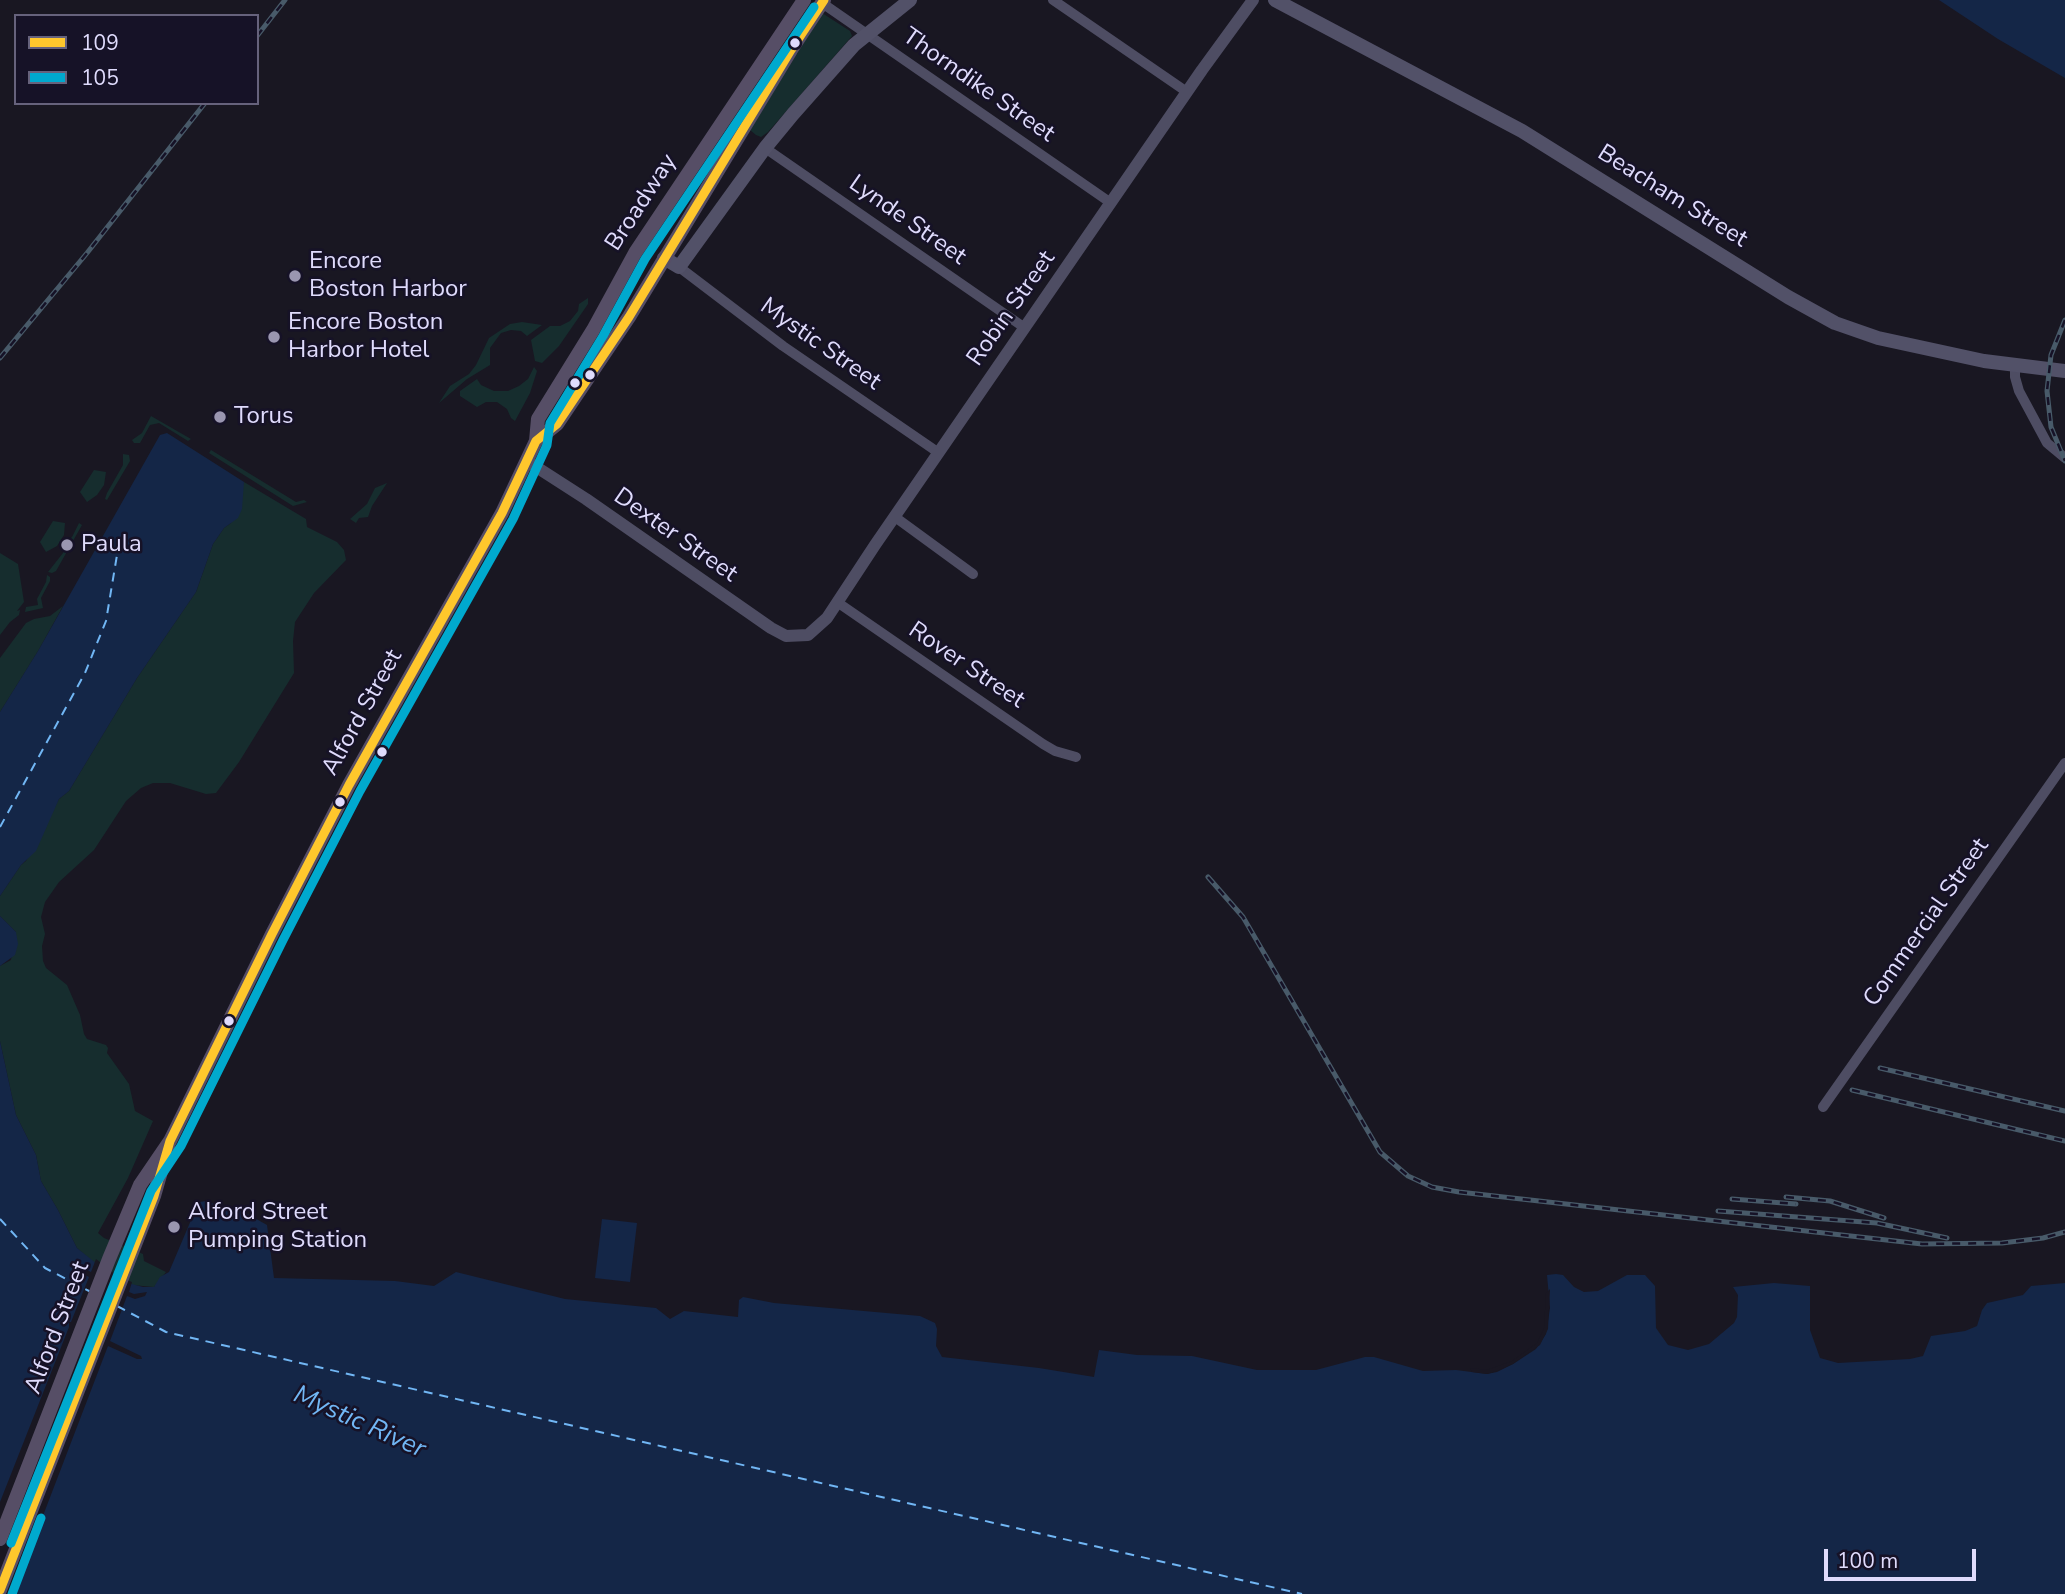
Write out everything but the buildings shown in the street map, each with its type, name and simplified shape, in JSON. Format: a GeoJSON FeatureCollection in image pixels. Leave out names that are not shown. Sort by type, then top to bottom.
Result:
{"type":"FeatureCollection","features":[{"type":"Feature","properties":{"kind":"main road","name":"Broadway"},"geometry":{"type":"LineString","coordinates":[[527,461],[536,441],[538,419],[593,330],[635,253],[804,0]]}},
{"type":"Feature","properties":{"kind":"main road"},"geometry":{"type":"LineString","coordinates":[[664,258],[679,267],[765,148],[810,94],[867,34],[910,0]]}},
{"type":"Feature","properties":{"kind":"main road","name":"Beacham Street"},"geometry":{"type":"LineString","coordinates":[[1275,0],[1522,131],[1827,319],[1878,338],[2015,366],[2065,371]]}},
{"type":"Feature","properties":{"kind":"main road","name":"Broadway"},"geometry":{"type":"LineString","coordinates":[[536,441],[557,424],[635,309],[823,2]]}},
{"type":"Feature","properties":{"kind":"main road","name":"Alford Street"},"geometry":{"type":"LineString","coordinates":[[0,1590],[154,1196],[170,1141],[349,785],[502,513],[527,461]]}},
{"type":"Feature","properties":{"kind":"main road","name":"Alford Street"},"geometry":{"type":"LineString","coordinates":[[0,1539],[130,1207],[148,1170],[170,1141]]}},
{"type":"Feature","properties":{"kind":"street"},"geometry":{"type":"LineString","coordinates":[[1053,0],[1187,92]]}},
{"type":"Feature","properties":{"kind":"street","name":"Robin Street"},"geometry":{"type":"LineString","coordinates":[[802,636],[814,631],[827,618],[1187,92],[1253,0]]}},
{"type":"Feature","properties":{"kind":"street","name":"Thorndike Street"},"geometry":{"type":"LineString","coordinates":[[823,2],[1111,203]]}},
{"type":"Feature","properties":{"kind":"street","name":"Lynde Street"},"geometry":{"type":"LineString","coordinates":[[765,148],[1025,328]]}},
{"type":"Feature","properties":{"kind":"street","name":"Mystic Street"},"geometry":{"type":"LineString","coordinates":[[679,267],[783,346],[939,453]]}},
{"type":"Feature","properties":{"kind":"street"},"geometry":{"type":"LineString","coordinates":[[2015,366],[2019,391],[2047,443],[2065,458]]}},
{"type":"Feature","properties":{"kind":"street","name":"Dexter Street"},"geometry":{"type":"LineString","coordinates":[[527,461],[771,628],[786,636],[802,636]]}},
{"type":"Feature","properties":{"kind":"street"},"geometry":{"type":"LineString","coordinates":[[895,517],[972,573]]}},
{"type":"Feature","properties":{"kind":"street","name":"Rover Street"},"geometry":{"type":"LineString","coordinates":[[836,602],[1043,744],[1055,751],[1076,757]]}},
{"type":"Feature","properties":{"kind":"street","name":"Commercial Street"},"geometry":{"type":"LineString","coordinates":[[1823,1107],[2065,764]]}},
{"type":"Feature","properties":{"kind":"green space"},"geometry":{"type":"Polygon","coordinates":[[[822,13],[850,31],[852,36],[768,132],[761,137],[756,135],[750,130],[822,13]]]}},
{"type":"Feature","properties":{"kind":"green space"},"geometry":{"type":"Polygon","coordinates":[[[588,298],[588,304],[559,346],[542,363],[535,361],[531,340],[550,326],[560,326],[570,321],[578,311],[579,304],[588,298]]]}},
{"type":"Feature","properties":{"kind":"green space"},"geometry":{"type":"Polygon","coordinates":[[[522,322],[542,325],[527,336],[521,331],[501,333],[490,348],[490,365],[467,379],[439,403],[450,386],[469,374],[476,365],[489,338],[510,324],[522,322]]]}},
{"type":"Feature","properties":{"kind":"green space"},"geometry":{"type":"Polygon","coordinates":[[[534,367],[537,371],[530,393],[515,421],[507,409],[497,402],[486,402],[477,407],[460,396],[460,391],[477,379],[481,385],[494,391],[508,391],[528,379],[534,367]]]}},
{"type":"Feature","properties":{"kind":"green space"},"geometry":{"type":"Polygon","coordinates":[[[151,416],[191,439],[188,441],[159,423],[150,425],[140,443],[134,443],[132,440],[142,433],[151,416]]]}},
{"type":"Feature","properties":{"kind":"green space"},"geometry":{"type":"Polygon","coordinates":[[[211,450],[296,502],[307,502],[293,506],[209,453],[211,450]]]}},
{"type":"Feature","properties":{"kind":"green space"},"geometry":{"type":"Polygon","coordinates":[[[123,454],[129,455],[130,461],[107,500],[107,493],[123,465],[123,454]]]}},
{"type":"Feature","properties":{"kind":"green space"},"geometry":{"type":"Polygon","coordinates":[[[94,470],[106,472],[104,485],[97,495],[87,502],[80,492],[94,470]]]}},
{"type":"Feature","properties":{"kind":"green space"},"geometry":{"type":"Polygon","coordinates":[[[244,482],[306,519],[307,527],[337,542],[344,550],[346,560],[314,593],[295,622],[294,673],[239,762],[216,793],[206,794],[170,783],[153,783],[141,788],[126,801],[94,850],[59,882],[45,902],[41,917],[45,934],[42,946],[46,968],[67,985],[87,1039],[108,1048],[107,1053],[129,1084],[135,1111],[153,1121],[128,1178],[98,1233],[143,1254],[144,1261],[166,1272],[154,1287],[132,1285],[105,1272],[77,1248],[41,1181],[36,1155],[16,1115],[0,1041],[0,966],[11,960],[16,932],[0,916],[0,896],[26,861],[59,799],[69,791],[137,678],[196,592],[213,544],[231,523],[244,482]]]}},
{"type":"Feature","properties":{"kind":"green space"},"geometry":{"type":"Polygon","coordinates":[[[387,483],[368,517],[359,518],[356,523],[350,519],[367,504],[375,488],[387,483]]]}},
{"type":"Feature","properties":{"kind":"green space"},"geometry":{"type":"Polygon","coordinates":[[[53,521],[65,523],[64,535],[57,546],[46,552],[40,542],[53,521]]]}},
{"type":"Feature","properties":{"kind":"green space"},"geometry":{"type":"Polygon","coordinates":[[[79,523],[82,525],[56,571],[48,572],[63,553],[64,543],[72,537],[79,523]]]}},
{"type":"Feature","properties":{"kind":"green space"},"geometry":{"type":"Polygon","coordinates":[[[0,553],[18,564],[24,602],[17,611],[20,610],[19,615],[0,635],[0,553]]]}},
{"type":"Feature","properties":{"kind":"green space"},"geometry":{"type":"Polygon","coordinates":[[[47,575],[50,581],[41,598],[43,608],[25,612],[26,607],[38,605],[37,599],[47,575]]]}},
{"type":"Feature","properties":{"kind":"green space"},"geometry":{"type":"Polygon","coordinates":[[[63,606],[0,712],[0,658],[26,623],[50,616],[63,606]]]}},
{"type":"Feature","properties":{"kind":"water"},"geometry":{"type":"Polygon","coordinates":[[[1939,0],[2065,0],[2065,78],[1998,39],[1939,0]]]}},
{"type":"Feature","properties":{"kind":"water"},"geometry":{"type":"Polygon","coordinates":[[[167,433],[244,482],[242,509],[238,518],[224,528],[213,544],[196,592],[137,678],[69,791],[59,799],[36,851],[21,865],[0,896],[0,712],[38,651],[160,435],[167,433]]]}},
{"type":"Feature","properties":{"kind":"water"},"geometry":{"type":"Polygon","coordinates":[[[0,916],[16,932],[18,944],[15,955],[0,966],[0,916]]]}},
{"type":"Feature","properties":{"kind":"water","name":"Mystic River"},"geometry":{"type":"Polygon","coordinates":[[[0,1041],[16,1115],[36,1155],[41,1181],[77,1248],[117,1280],[143,1287],[154,1287],[160,1277],[169,1272],[197,1206],[206,1201],[222,1207],[235,1207],[267,1225],[274,1278],[395,1281],[434,1286],[456,1272],[565,1299],[656,1308],[670,1319],[684,1311],[738,1317],[739,1300],[743,1297],[774,1303],[920,1316],[935,1323],[936,1346],[942,1357],[1094,1377],[1099,1350],[1137,1355],[1192,1356],[1257,1370],[1316,1370],[1374,1357],[1423,1371],[1456,1370],[1487,1374],[1497,1372],[1536,1349],[1546,1334],[1550,1308],[1547,1275],[1556,1274],[1563,1275],[1574,1287],[1584,1292],[1598,1291],[1627,1275],[1645,1275],[1655,1286],[1656,1328],[1668,1345],[1688,1350],[1709,1344],[1734,1323],[1737,1317],[1738,1295],[1733,1287],[1774,1283],[1810,1286],[1810,1330],[1820,1358],[1838,1363],[1910,1359],[1923,1356],[1931,1336],[1965,1331],[1977,1326],[1987,1303],[2023,1295],[2031,1286],[2065,1283],[2065,1594],[0,1594],[0,1041]]]}},
{"type":"Feature","properties":{"kind":"water"},"geometry":{"type":"Polygon","coordinates":[[[602,1219],[637,1223],[630,1282],[595,1278],[602,1219]]]}},
{"type":"Feature","properties":{"kind":"pier"},"geometry":{"type":"Polygon","coordinates":[[[96,1259],[119,1277],[132,1282],[129,1292],[147,1292],[145,1296],[135,1299],[127,1296],[110,1341],[141,1356],[142,1359],[108,1346],[13,1594],[0,1594],[0,1502],[89,1277],[77,1271],[79,1266],[91,1272],[96,1259]]]}},
{"type":"Feature","properties":{"kind":"pier"},"geometry":{"type":"Polygon","coordinates":[[[1550,1289],[1548,1329],[1540,1345],[1513,1364],[1497,1371],[1487,1374],[1472,1372],[1470,1368],[1487,1370],[1512,1361],[1537,1343],[1544,1328],[1546,1293],[1550,1289]]]}},
{"type":"Feature","properties":{"kind":"ferry route"},"geometry":{"type":"LineString","coordinates":[[0,827],[85,673],[106,621],[119,543]]}},
{"type":"Feature","properties":{"kind":"ferry route"},"geometry":{"type":"LineString","coordinates":[[0,1219],[45,1268],[91,1292]]}},
{"type":"Feature","properties":{"kind":"ferry route"},"geometry":{"type":"LineString","coordinates":[[117,1306],[166,1332],[1302,1594]]}},
{"type":"Feature","properties":{"kind":"railway"},"geometry":{"type":"LineString","coordinates":[[259,33],[285,0]]}},
{"type":"Feature","properties":{"kind":"railway"},"geometry":{"type":"LineString","coordinates":[[0,358],[203,105]]}},
{"type":"Feature","properties":{"kind":"railway"},"geometry":{"type":"LineString","coordinates":[[2065,320],[2051,355],[2047,391],[2051,427],[2065,461]]}},
{"type":"Feature","properties":{"kind":"railway"},"geometry":{"type":"LineString","coordinates":[[1208,877],[1243,917],[1380,1152],[1408,1176],[1432,1187],[1922,1244],[2002,1243],[2043,1238],[2065,1232]]}},
{"type":"Feature","properties":{"kind":"railway"},"geometry":{"type":"LineString","coordinates":[[1880,1068],[2065,1111]]}},
{"type":"Feature","properties":{"kind":"railway"},"geometry":{"type":"LineString","coordinates":[[1852,1090],[2065,1141]]}},
{"type":"Feature","properties":{"kind":"railway"},"geometry":{"type":"LineString","coordinates":[[1786,1197],[1830,1201],[1884,1218]]}},
{"type":"Feature","properties":{"kind":"railway"},"geometry":{"type":"LineString","coordinates":[[1732,1199],[1796,1204]]}},
{"type":"Feature","properties":{"kind":"railway"},"geometry":{"type":"LineString","coordinates":[[1718,1211],[1877,1223],[1947,1238]]}},
{"type":"Feature","properties":{"kind":"transit line","name":"109"},"geometry":{"type":"LineString","coordinates":[[0,1590],[154,1196],[170,1141],[349,785],[502,513],[536,441],[557,424],[629,317],[824,0]]}},
{"type":"Feature","properties":{"kind":"transit line","name":"105"},"geometry":{"type":"LineString","coordinates":[[11,1543],[151,1191],[181,1146],[360,791],[513,519],[547,445],[550,423],[603,336],[645,259],[814,7]]}},
{"type":"Feature","properties":{"kind":"transit line","name":"105"},"geometry":{"type":"LineString","coordinates":[[12,1594],[41,1518]]}},
{"type":"Feature","properties":{"kind":"place","name":"Encore Boston Harbor"},"geometry":{"type":"Point","coordinates":[295,276]}},
{"type":"Feature","properties":{"kind":"place","name":"Encore Boston Harbor Hotel"},"geometry":{"type":"Point","coordinates":[274,337]}},
{"type":"Feature","properties":{"kind":"place","name":"Torus"},"geometry":{"type":"Point","coordinates":[220,417]}},
{"type":"Feature","properties":{"kind":"place","name":"Paula"},"geometry":{"type":"Point","coordinates":[67,545]}},
{"type":"Feature","properties":{"kind":"place","name":"Alford Street Pumping Station"},"geometry":{"type":"Point","coordinates":[174,1227]}}]}
